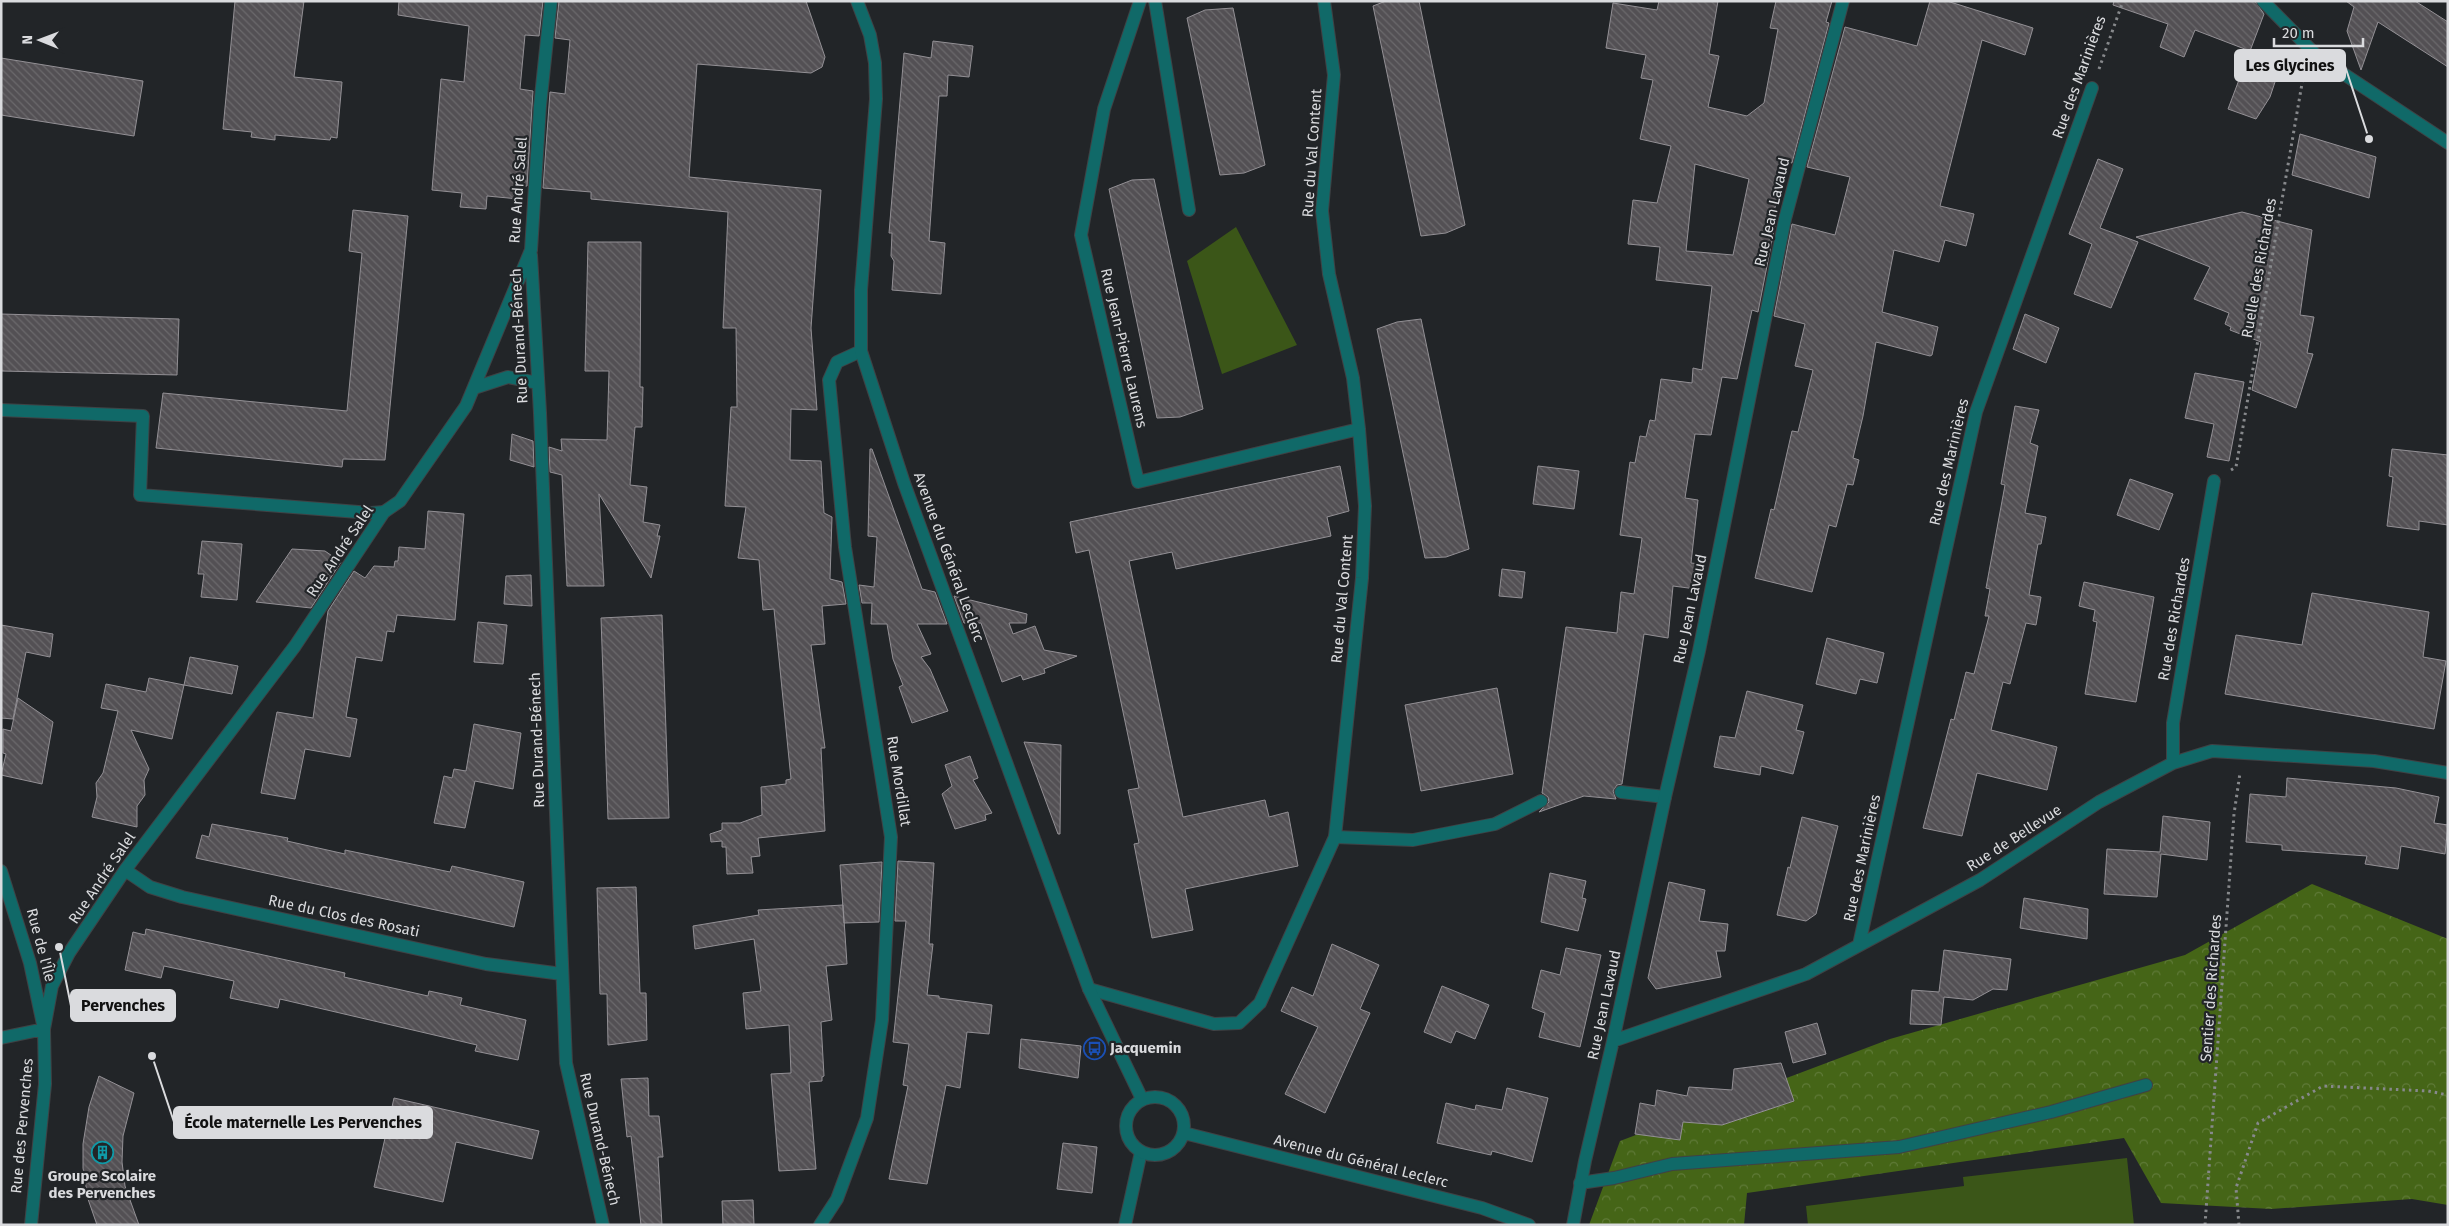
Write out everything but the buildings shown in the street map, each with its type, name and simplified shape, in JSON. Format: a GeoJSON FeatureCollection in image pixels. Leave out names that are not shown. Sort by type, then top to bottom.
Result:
{"type":"FeatureCollection","features":[{"type":"Feature","properties":{"kind":"street","name":"Rue André Salel"},"geometry":{"type":"LineString","coordinates":[[44,1029],[52,986],[69,954],[125,870],[295,646],[384,512],[400,501],[466,406],[530,250],[540,106],[551,1]]}},
{"type":"Feature","properties":{"kind":"street","name":"Avenue du Général Leclerc"},"geometry":{"type":"LineString","coordinates":[[857,1],[870,35],[875,64],[876,98],[861,290],[861,351],[904,483],[1089,989],[1142,1099]]}},
{"type":"Feature","properties":{"kind":"street","name":"Rue Jean-Pierre Laurens"},"geometry":{"type":"LineString","coordinates":[[1140,1],[1104,109],[1081,235],[1138,482],[1359,429]]}},
{"type":"Feature","properties":{"kind":"street"},"geometry":{"type":"LineString","coordinates":[[1155,1],[1189,210]]}},
{"type":"Feature","properties":{"kind":"street","name":"Rue du Val Content"},"geometry":{"type":"LineString","coordinates":[[1089,989],[1214,1024],[1239,1023],[1260,1003],[1335,837],[1362,578],[1365,506],[1353,378],[1329,274],[1322,211],[1334,75],[1324,1]]}},
{"type":"Feature","properties":{"kind":"street","name":"Rue Jean Lavaud"},"geometry":{"type":"LineString","coordinates":[[1573,1225],[1580,1182],[1614,1041],[1665,797],[1699,651],[1785,220],[1843,1]]}},
{"type":"Feature","properties":{"kind":"street"},"geometry":{"type":"LineString","coordinates":[[2263,1],[2318,56],[2448,143]]}},
{"type":"Feature","properties":{"kind":"street","name":"Rue des Marinières"},"geometry":{"type":"LineString","coordinates":[[1859,945],[1976,412],[2092,88]]}},
{"type":"Feature","properties":{"kind":"street","name":"Rue Durand-Bénech"},"geometry":{"type":"LineString","coordinates":[[530,250],[538,383],[566,1063],[603,1225]]}},
{"type":"Feature","properties":{"kind":"street","name":"Rue Mordillat"},"geometry":{"type":"LineString","coordinates":[[820,1225],[837,1199],[867,1118],[882,1020],[892,838],[845,547],[829,380],[837,362],[861,351]]}},
{"type":"Feature","properties":{"kind":"street"},"geometry":{"type":"LineString","coordinates":[[474,388],[508,377],[538,383]]}},
{"type":"Feature","properties":{"kind":"street"},"geometry":{"type":"LineString","coordinates":[[1,410],[142,416],[140,495],[371,513],[384,512]]}},
{"type":"Feature","properties":{"kind":"street","name":"Rue des Richardes"},"geometry":{"type":"LineString","coordinates":[[2173,763],[2173,723],[2214,481]]}},
{"type":"Feature","properties":{"kind":"street","name":"Rue de Bellevue"},"geometry":{"type":"LineString","coordinates":[[1614,1041],[1806,974],[1980,880],[2099,802],[2173,763],[2212,751],[2374,761],[2448,773]]}},
{"type":"Feature","properties":{"kind":"street"},"geometry":{"type":"LineString","coordinates":[[1621,792],[1665,797]]}},
{"type":"Feature","properties":{"kind":"street"},"geometry":{"type":"LineString","coordinates":[[1335,837],[1413,840],[1495,824],[1541,801]]}},
{"type":"Feature","properties":{"kind":"street","name":"Rue du Clos des Rosati"},"geometry":{"type":"LineString","coordinates":[[125,870],[150,887],[182,897],[486,964],[562,974]]}},
{"type":"Feature","properties":{"kind":"street","name":"Rue de l'Île"},"geometry":{"type":"LineString","coordinates":[[1,871],[30,963],[44,1029]]}},
{"type":"Feature","properties":{"kind":"street"},"geometry":{"type":"LineString","coordinates":[[1,1038],[44,1029]]}},
{"type":"Feature","properties":{"kind":"street","name":"Rue des Pervenches"},"geometry":{"type":"LineString","coordinates":[[31,1225],[45,1084],[44,1029]]}},
{"type":"Feature","properties":{"kind":"street"},"geometry":{"type":"LineString","coordinates":[[1580,1182],[1614,1178],[1672,1164],[1899,1146],[2051,1112],[2146,1085]]}},
{"type":"Feature","properties":{"kind":"street"},"geometry":{"type":"LineString","coordinates":[[1153,1096],[1164,1098],[1174,1103],[1181,1111],[1184,1133],[1178,1144],[1167,1152],[1154,1155],[1141,1152],[1133,1145],[1128,1136],[1126,1125],[1131,1110],[1142,1099],[1153,1096]]}},
{"type":"Feature","properties":{"kind":"street","name":"Avenue du Général Leclerc"},"geometry":{"type":"LineString","coordinates":[[1184,1133],[1482,1208],[1529,1225]]}},
{"type":"Feature","properties":{"kind":"street"},"geometry":{"type":"LineString","coordinates":[[1124,1225],[1141,1152]]}},
{"type":"Feature","properties":{"kind":"path","name":"Rue des Marinières"},"geometry":{"type":"LineString","coordinates":[[2092,88],[2123,1]]}},
{"type":"Feature","properties":{"kind":"path","name":"Ruelle des Richardes"},"geometry":{"type":"LineString","coordinates":[[2214,481],[2236,467],[2309,48]]}},
{"type":"Feature","properties":{"kind":"path","name":"Sentier des Richardes"},"geometry":{"type":"LineString","coordinates":[[2205,1225],[2234,814],[2242,753]]}},
{"type":"Feature","properties":{"kind":"path"},"geometry":{"type":"LineString","coordinates":[[2239,1225],[2236,1188],[2258,1123],[2323,1086],[2428,1091],[2448,1095]]}},
{"type":"Feature","properties":{"kind":"green space"},"geometry":{"type":"Polygon","coordinates":[[[1236,227],[1297,345],[1222,374],[1187,261],[1236,227]]]}},
{"type":"Feature","properties":{"kind":"green space"},"geometry":{"type":"Polygon","coordinates":[[[2312,884],[2448,939],[2448,1205],[2412,1199],[2271,1209],[2161,1203],[2124,1138],[1747,1193],[1744,1225],[1589,1225],[1620,1141],[1890,1039],[2185,955],[2312,884]]]}},
{"type":"Feature","properties":{"kind":"green space"},"geometry":{"type":"Polygon","coordinates":[[[2127,1158],[2134,1225],[1808,1225],[1806,1206],[1964,1186],[1963,1177],[2127,1158]]]}},
{"type":"Feature","properties":{"kind":"place","name":"Les Glycines"},"geometry":{"type":"Point","coordinates":[2369,139]}},
{"type":"Feature","properties":{"kind":"place","name":"Pervenches"},"geometry":{"type":"Point","coordinates":[59,947]}},
{"type":"Feature","properties":{"kind":"place","name":"Jacquemin"},"geometry":{"type":"Point","coordinates":[1094,1048]}},
{"type":"Feature","properties":{"kind":"place","name":"École maternelle Les Pervenches"},"geometry":{"type":"Point","coordinates":[152,1056]}},
{"type":"Feature","properties":{"kind":"place","name":"Groupe Scolaire des Pervenches"},"geometry":{"type":"Point","coordinates":[102,1153]}}]}
